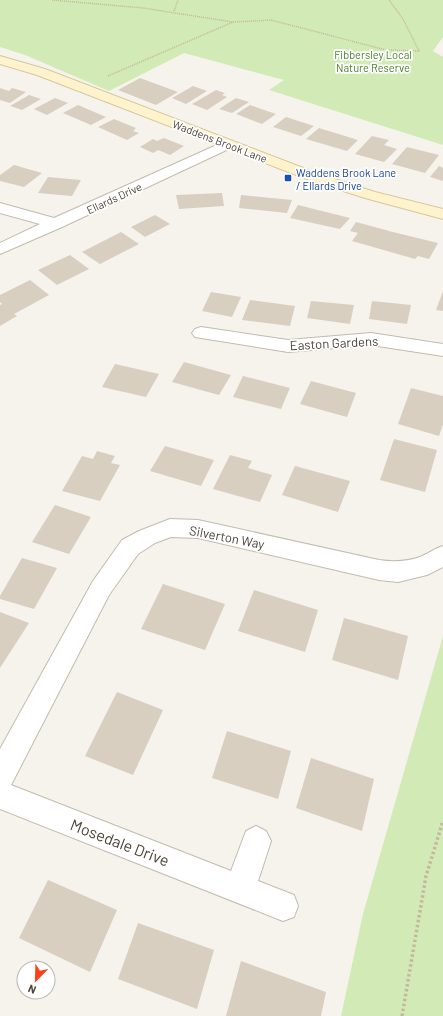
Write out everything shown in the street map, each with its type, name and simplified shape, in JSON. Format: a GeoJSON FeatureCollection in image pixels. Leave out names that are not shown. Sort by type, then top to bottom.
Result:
{"type":"FeatureCollection","features":[{"type":"Feature","properties":{"kind":"main road","name":"Waddens Brook Lane"},"geometry":{"type":"LineString","coordinates":[[0,60],[41,72],[342,186],[443,214]]}},
{"type":"Feature","properties":{"kind":"street","name":"Ellards Drive"},"geometry":{"type":"LineString","coordinates":[[0,250],[228,144]]}},
{"type":"Feature","properties":{"kind":"street"},"geometry":{"type":"LineString","coordinates":[[0,208],[56,224]]}},
{"type":"Feature","properties":{"kind":"street","name":"Easton Gardens"},"geometry":{"type":"LineString","coordinates":[[201,333],[288,346],[371,340],[423,346],[443,350]]}},
{"type":"Feature","properties":{"kind":"street","name":"Silverton Way"},"geometry":{"type":"LineString","coordinates":[[0,777],[100,588],[130,547],[147,537],[170,528],[198,529],[371,568],[398,572],[427,565],[443,555]]}},
{"type":"Feature","properties":{"kind":"street","name":"Mosedale Drive"},"geometry":{"type":"LineString","coordinates":[[0,795],[283,906]]}},
{"type":"Feature","properties":{"kind":"street"},"geometry":{"type":"LineString","coordinates":[[240,889],[256,841]]}},
{"type":"Feature","properties":{"kind":"path"},"geometry":{"type":"LineString","coordinates":[[52,0],[101,2],[179,11],[234,22],[271,20],[386,50],[419,51],[403,19],[389,0]]}},
{"type":"Feature","properties":{"kind":"path"},"geometry":{"type":"LineString","coordinates":[[174,11],[178,0]]}},
{"type":"Feature","properties":{"kind":"path"},"geometry":{"type":"LineString","coordinates":[[82,88],[234,22]]}},
{"type":"Feature","properties":{"kind":"path"},"geometry":{"type":"LineString","coordinates":[[402,1016],[426,876],[443,821]]}},
{"type":"Feature","properties":{"kind":"green space","name":"Fibbersley Local Nature Reserve"},"geometry":{"type":"Polygon","coordinates":[[[0,0],[443,0],[443,37],[433,51],[443,57],[443,145],[269,90],[284,80],[184,53],[109,91],[25,55],[0,47],[0,0]]]}},
{"type":"Feature","properties":{"kind":"green space"},"geometry":{"type":"Polygon","coordinates":[[[443,636],[443,1016],[341,1016],[363,914],[443,636]]]}},
{"type":"Feature","properties":{"kind":"building"},"geometry":{"type":"Polygon","coordinates":[[[140,78],[178,92],[156,105],[118,90],[140,78]]]}},
{"type":"Feature","properties":{"kind":"building"},"geometry":{"type":"Polygon","coordinates":[[[193,86],[207,91],[186,104],[172,98],[193,86]]]}},
{"type":"Feature","properties":{"kind":"building"},"geometry":{"type":"Polygon","coordinates":[[[0,88],[9,91],[12,88],[26,92],[10,103],[0,100],[0,88]]]}},
{"type":"Feature","properties":{"kind":"building"},"geometry":{"type":"Polygon","coordinates":[[[216,90],[225,93],[222,95],[227,97],[207,110],[192,104],[216,90]]]}},
{"type":"Feature","properties":{"kind":"building"},"geometry":{"type":"Polygon","coordinates":[[[29,95],[41,99],[22,110],[10,106],[29,95]]]}},
{"type":"Feature","properties":{"kind":"building"},"geometry":{"type":"Polygon","coordinates":[[[55,98],[68,103],[47,115],[34,109],[55,98]]]}},
{"type":"Feature","properties":{"kind":"building"},"geometry":{"type":"Polygon","coordinates":[[[236,98],[249,102],[232,113],[219,109],[236,98]]]}},
{"type":"Feature","properties":{"kind":"building"},"geometry":{"type":"Polygon","coordinates":[[[78,105],[106,117],[91,125],[63,113],[78,105]]]}},
{"type":"Feature","properties":{"kind":"building"},"geometry":{"type":"Polygon","coordinates":[[[250,105],[276,114],[262,124],[236,114],[250,105]]]}},
{"type":"Feature","properties":{"kind":"building"},"geometry":{"type":"Polygon","coordinates":[[[286,117],[314,126],[301,136],[273,127],[286,117]]]}},
{"type":"Feature","properties":{"kind":"building"},"geometry":{"type":"Polygon","coordinates":[[[114,119],[136,128],[133,131],[139,133],[127,140],[98,127],[114,119]]]}},
{"type":"Feature","properties":{"kind":"building"},"geometry":{"type":"Polygon","coordinates":[[[319,128],[358,140],[347,151],[306,139],[319,128]]]}},
{"type":"Feature","properties":{"kind":"building"},"geometry":{"type":"Polygon","coordinates":[[[372,136],[389,140],[384,145],[397,149],[384,162],[355,154],[372,136]]]}},
{"type":"Feature","properties":{"kind":"building"},"geometry":{"type":"Polygon","coordinates":[[[164,138],[184,146],[170,155],[158,150],[153,153],[140,147],[153,139],[157,141],[164,138]]]}},
{"type":"Feature","properties":{"kind":"building"},"geometry":{"type":"Polygon","coordinates":[[[407,147],[439,155],[425,173],[392,164],[407,147]]]}},
{"type":"Feature","properties":{"kind":"building"},"geometry":{"type":"Polygon","coordinates":[[[14,165],[42,173],[24,187],[0,181],[0,175],[14,165]]]}},
{"type":"Feature","properties":{"kind":"building"},"geometry":{"type":"Polygon","coordinates":[[[439,166],[443,168],[443,181],[430,177],[439,166]]]}},
{"type":"Feature","properties":{"kind":"building"},"geometry":{"type":"Polygon","coordinates":[[[48,177],[81,180],[72,196],[38,193],[48,177]]]}},
{"type":"Feature","properties":{"kind":"building"},"geometry":{"type":"Polygon","coordinates":[[[222,193],[224,206],[179,209],[176,195],[222,193]]]}},
{"type":"Feature","properties":{"kind":"building"},"geometry":{"type":"Polygon","coordinates":[[[241,195],[292,200],[287,213],[239,208],[241,195]]]}},
{"type":"Feature","properties":{"kind":"building"},"geometry":{"type":"Polygon","coordinates":[[[298,205],[350,218],[340,229],[290,218],[298,205]]]}},
{"type":"Feature","properties":{"kind":"building"},"geometry":{"type":"Polygon","coordinates":[[[155,215],[170,224],[145,237],[131,227],[155,215]]]}},
{"type":"Feature","properties":{"kind":"building"},"geometry":{"type":"Polygon","coordinates":[[[356,222],[438,243],[429,259],[418,256],[415,259],[352,241],[358,233],[350,231],[356,222]]]}},
{"type":"Feature","properties":{"kind":"building"},"geometry":{"type":"Polygon","coordinates":[[[121,232],[139,244],[100,264],[82,252],[121,232]]]}},
{"type":"Feature","properties":{"kind":"building"},"geometry":{"type":"Polygon","coordinates":[[[70,255],[89,269],[57,285],[38,270],[70,255]]]}},
{"type":"Feature","properties":{"kind":"building"},"geometry":{"type":"Polygon","coordinates":[[[30,280],[49,295],[14,314],[17,316],[0,326],[0,305],[2,304],[0,302],[0,295],[30,280]]]}},
{"type":"Feature","properties":{"kind":"building"},"geometry":{"type":"Polygon","coordinates":[[[443,291],[443,311],[436,310],[443,291]]]}},
{"type":"Feature","properties":{"kind":"building"},"geometry":{"type":"Polygon","coordinates":[[[211,292],[241,297],[232,317],[202,311],[211,292]]]}},
{"type":"Feature","properties":{"kind":"building"},"geometry":{"type":"Polygon","coordinates":[[[250,300],[295,306],[290,326],[242,320],[250,300]]]}},
{"type":"Feature","properties":{"kind":"building"},"geometry":{"type":"Polygon","coordinates":[[[311,301],[354,305],[350,324],[307,318],[311,301]]]}},
{"type":"Feature","properties":{"kind":"building"},"geometry":{"type":"Polygon","coordinates":[[[372,301],[411,305],[407,324],[369,319],[372,301]]]}},
{"type":"Feature","properties":{"kind":"building"},"geometry":{"type":"Polygon","coordinates":[[[184,362],[231,375],[219,395],[172,382],[184,362]]]}},
{"type":"Feature","properties":{"kind":"building"},"geometry":{"type":"Polygon","coordinates":[[[115,364],[159,374],[146,397],[102,387],[115,364]]]}},
{"type":"Feature","properties":{"kind":"building"},"geometry":{"type":"Polygon","coordinates":[[[243,376],[290,388],[281,409],[233,397],[243,376]]]}},
{"type":"Feature","properties":{"kind":"building"},"geometry":{"type":"Polygon","coordinates":[[[311,381],[356,393],[347,417],[300,404],[311,381]]]}},
{"type":"Feature","properties":{"kind":"building"},"geometry":{"type":"Polygon","coordinates":[[[411,388],[443,396],[443,424],[439,436],[398,424],[411,388]]]}},
{"type":"Feature","properties":{"kind":"building"},"geometry":{"type":"Polygon","coordinates":[[[394,439],[437,450],[425,492],[380,480],[394,439]]]}},
{"type":"Feature","properties":{"kind":"building"},"geometry":{"type":"Polygon","coordinates":[[[165,446],[214,460],[201,486],[150,471],[165,446]]]}},
{"type":"Feature","properties":{"kind":"building"},"geometry":{"type":"Polygon","coordinates":[[[97,451],[115,456],[111,463],[120,465],[100,501],[62,491],[82,456],[93,459],[97,451]]]}},
{"type":"Feature","properties":{"kind":"building"},"geometry":{"type":"Polygon","coordinates":[[[230,455],[252,461],[248,468],[272,475],[260,502],[213,489],[230,455]]]}},
{"type":"Feature","properties":{"kind":"building"},"geometry":{"type":"Polygon","coordinates":[[[295,466],[350,481],[338,512],[282,495],[295,466]]]}},
{"type":"Feature","properties":{"kind":"building"},"geometry":{"type":"Polygon","coordinates":[[[55,505],[91,517],[69,554],[32,542],[55,505]]]}},
{"type":"Feature","properties":{"kind":"building"},"geometry":{"type":"Polygon","coordinates":[[[22,558],[57,568],[34,609],[0,599],[0,596],[22,558]]]}},
{"type":"Feature","properties":{"kind":"building"},"geometry":{"type":"Polygon","coordinates":[[[163,584],[225,604],[205,650],[141,629],[163,584]]]}},
{"type":"Feature","properties":{"kind":"building"},"geometry":{"type":"Polygon","coordinates":[[[254,590],[318,610],[305,652],[238,631],[254,590]]]}},
{"type":"Feature","properties":{"kind":"building"},"geometry":{"type":"Polygon","coordinates":[[[0,612],[29,623],[0,668],[0,612]]]}},
{"type":"Feature","properties":{"kind":"building"},"geometry":{"type":"Polygon","coordinates":[[[344,618],[408,636],[398,680],[332,660],[344,618]]]}},
{"type":"Feature","properties":{"kind":"building"},"geometry":{"type":"Polygon","coordinates":[[[117,692],[163,710],[133,775],[85,756],[117,692]]]}},
{"type":"Feature","properties":{"kind":"building"},"geometry":{"type":"Polygon","coordinates":[[[227,731],[291,751],[278,799],[212,778],[227,731]]]}},
{"type":"Feature","properties":{"kind":"building"},"geometry":{"type":"Polygon","coordinates":[[[311,758],[374,779],[362,831],[296,808],[311,758]]]}},
{"type":"Feature","properties":{"kind":"building"},"geometry":{"type":"Polygon","coordinates":[[[48,880],[117,910],[90,972],[19,938],[48,880]]]}},
{"type":"Feature","properties":{"kind":"building"},"geometry":{"type":"Polygon","coordinates":[[[138,923],[214,950],[197,1009],[118,979],[138,923]]]}},
{"type":"Feature","properties":{"kind":"building"},"geometry":{"type":"Polygon","coordinates":[[[241,961],[326,992],[321,1016],[226,1016],[241,961]]]}},
{"type":"Feature","properties":{"kind":"place","name":"Waddens Brook Lane / Ellards Drive"},"geometry":{"type":"Point","coordinates":[288,178]}}]}
